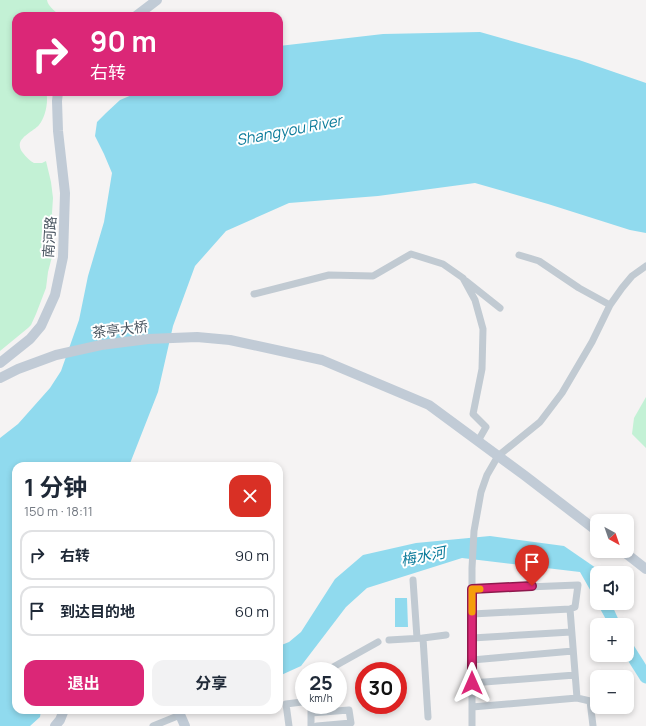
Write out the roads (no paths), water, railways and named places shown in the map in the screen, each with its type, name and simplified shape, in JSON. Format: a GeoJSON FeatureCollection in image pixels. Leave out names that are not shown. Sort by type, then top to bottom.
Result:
{"type":"FeatureCollection","features":[{"type":"Feature","properties":{"kind":"main road"},"geometry":{"type":"LineString","coordinates":[[141,12],[157,0]]}},
{"type":"Feature","properties":{"kind":"main road","name":"南河路"},"geometry":{"type":"LineString","coordinates":[[0,363],[30,339],[41,326],[55,295],[63,257],[65,193],[58,131],[56,101],[57,96]]}},
{"type":"Feature","properties":{"kind":"main road","name":"茶亭大桥"},"geometry":{"type":"LineString","coordinates":[[0,378],[18,369],[56,355],[101,345],[148,339],[197,337],[230,340],[322,360],[429,405],[590,526]]}},
{"type":"Feature","properties":{"kind":"main road"},"geometry":{"type":"LineString","coordinates":[[632,558],[646,569]]}},
{"type":"Feature","properties":{"kind":"main road"},"geometry":{"type":"LineString","coordinates":[[56,726],[62,714]]}},
{"type":"Feature","properties":{"kind":"main road"},"geometry":{"type":"LineString","coordinates":[[180,714],[185,726]]}},
{"type":"Feature","properties":{"kind":"street"},"geometry":{"type":"LineString","coordinates":[[254,294],[329,274],[373,276],[411,254],[443,264],[500,308]]}},
{"type":"Feature","properties":{"kind":"street"},"geometry":{"type":"LineString","coordinates":[[519,255],[539,261],[580,288],[610,305]]}},
{"type":"Feature","properties":{"kind":"street"},"geometry":{"type":"LineString","coordinates":[[472,726],[472,568],[474,532],[481,492],[487,475],[498,456],[540,422],[562,394],[592,342],[610,305],[632,276],[646,266]]}},
{"type":"Feature","properties":{"kind":"street"},"geometry":{"type":"LineString","coordinates":[[463,278],[475,300],[483,329],[482,369],[473,414],[486,427],[478,441]]}},
{"type":"Feature","properties":{"kind":"street"},"geometry":{"type":"LineString","coordinates":[[413,580],[428,717]]}},
{"type":"Feature","properties":{"kind":"street"},"geometry":{"type":"LineString","coordinates":[[472,589],[578,584],[576,606],[570,609],[472,614]]}},
{"type":"Feature","properties":{"kind":"street"},"geometry":{"type":"LineString","coordinates":[[570,609],[577,698]]}},
{"type":"Feature","properties":{"kind":"street"},"geometry":{"type":"LineString","coordinates":[[472,638],[572,632]]}},
{"type":"Feature","properties":{"kind":"street"},"geometry":{"type":"LineString","coordinates":[[389,640],[446,635]]}},
{"type":"Feature","properties":{"kind":"street"},"geometry":{"type":"LineString","coordinates":[[342,662],[378,642]]}},
{"type":"Feature","properties":{"kind":"street"},"geometry":{"type":"LineString","coordinates":[[472,660],[573,651]]}},
{"type":"Feature","properties":{"kind":"street"},"geometry":{"type":"LineString","coordinates":[[472,683],[575,675]]}},
{"type":"Feature","properties":{"kind":"street"},"geometry":{"type":"LineString","coordinates":[[472,708],[577,698],[590,701],[593,726]]}},
{"type":"Feature","properties":{"kind":"street"},"geometry":{"type":"LineString","coordinates":[[289,726],[286,704],[295,703]]}},
{"type":"Feature","properties":{"kind":"street"},"geometry":{"type":"LineString","coordinates":[[318,726],[350,723],[349,710],[347,710]]}},
{"type":"Feature","properties":{"kind":"street"},"geometry":{"type":"LineString","coordinates":[[153,726],[175,714]]}},
{"type":"Feature","properties":{"kind":"street"},"geometry":{"type":"LineString","coordinates":[[311,714],[311,726]]}},
{"type":"Feature","properties":{"kind":"water","name":"Shangyou River"},"geometry":{"type":"Polygon","coordinates":[[[480,32],[579,60],[646,83],[646,233],[630,230],[475,183],[378,196],[289,203],[226,231],[195,266],[173,326],[158,392],[131,462],[12,462],[12,714],[40,714],[40,717],[30,726],[0,726],[0,438],[18,424],[50,388],[61,371],[79,320],[88,276],[104,222],[112,173],[95,136],[97,122],[120,100],[130,96],[283,96],[283,46],[383,34],[480,32]]]}},
{"type":"Feature","properties":{"kind":"water"},"geometry":{"type":"Polygon","coordinates":[[[490,536],[564,546],[593,566],[590,566],[590,590],[580,572],[462,558],[367,588],[346,607],[304,662],[295,662],[295,669],[283,674],[283,644],[289,642],[301,632],[335,579],[363,555],[416,543],[490,536]]]}},
{"type":"Feature","properties":{"kind":"water"},"geometry":{"type":"Polygon","coordinates":[[[395,598],[407,598],[408,627],[395,627],[395,598]]]}},
{"type":"Feature","properties":{"kind":"water"},"geometry":{"type":"Polygon","coordinates":[[[601,610],[614,610],[618,618],[605,618],[601,610]]]}},
{"type":"Feature","properties":{"kind":"waterway","name":"梅水河"},"geometry":{"type":"LineString","coordinates":[[634,658],[646,677]]}}]}
